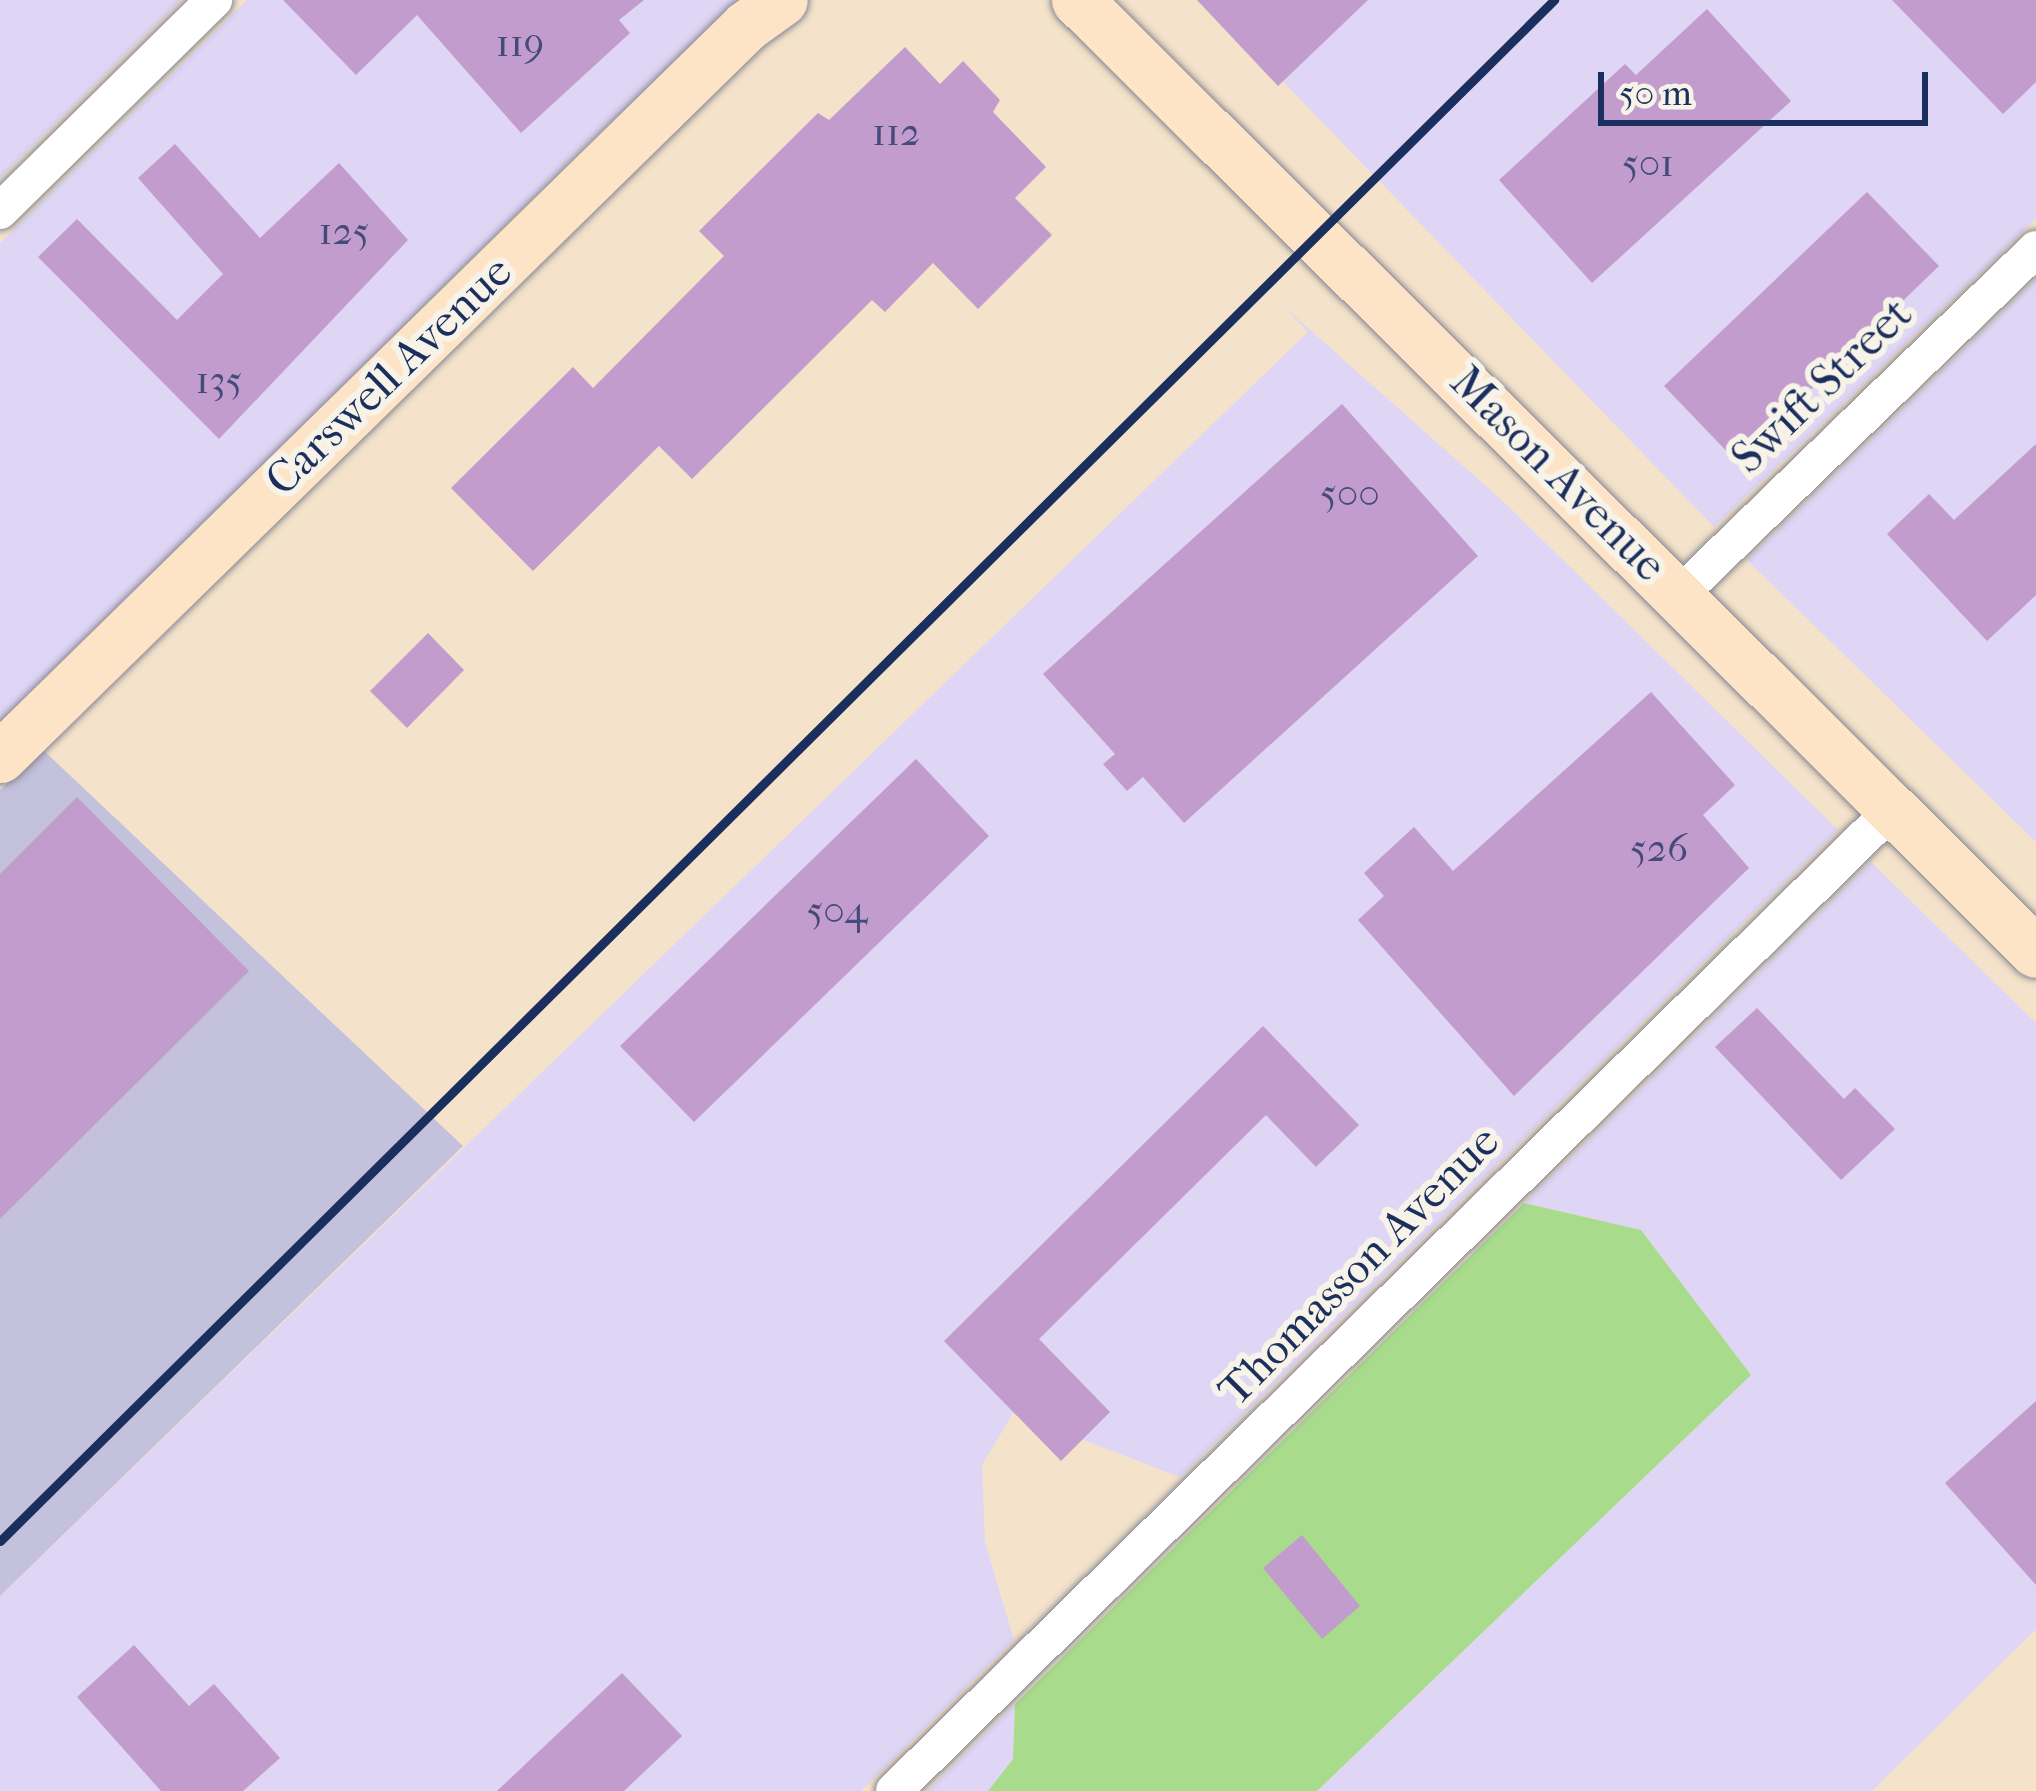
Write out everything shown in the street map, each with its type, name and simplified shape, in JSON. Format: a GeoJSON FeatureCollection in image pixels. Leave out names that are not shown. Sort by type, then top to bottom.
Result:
{"type":"FeatureCollection","features":[{"type":"Feature","properties":{"kind":"main road","name":"Carswell Avenue"},"geometry":{"type":"LineString","coordinates":[[0,757],[746,26],[782,0]]}},
{"type":"Feature","properties":{"kind":"main road","name":"Mason Avenue"},"geometry":{"type":"LineString","coordinates":[[1078,0],[2036,952]]}},
{"type":"Feature","properties":{"kind":"street"},"geometry":{"type":"LineString","coordinates":[[0,211],[214,0]]}},
{"type":"Feature","properties":{"kind":"street","name":"Swift Street"},"geometry":{"type":"LineString","coordinates":[[1678,595],[2036,249]]}},
{"type":"Feature","properties":{"kind":"street","name":"Thomasson Avenue"},"geometry":{"type":"LineString","coordinates":[[894,1791],[1893,809]]}},
{"type":"Feature","properties":{"kind":"shaded area"},"geometry":{"type":"Polygon","coordinates":[[[0,0],[181,0],[0,178],[0,0]]]}},
{"type":"Feature","properties":{"kind":"shaded area"},"geometry":{"type":"Polygon","coordinates":[[[247,0],[743,0],[584,147],[0,727],[0,243],[247,0]]]}},
{"type":"Feature","properties":{"kind":"shaded area"},"geometry":{"type":"Polygon","coordinates":[[[1204,0],[2036,0],[2036,219],[1714,527],[1204,0]]]}},
{"type":"Feature","properties":{"kind":"shaded area"},"geometry":{"type":"Polygon","coordinates":[[[2036,279],[2036,842],[1747,560],[2036,279]]]}},
{"type":"Feature","properties":{"kind":"shaded area"},"geometry":{"type":"Polygon","coordinates":[[[1282,305],[1505,503],[1838,830],[1180,1477],[1013,1413],[982,1465],[985,1542],[1014,1640],[861,1791],[0,1791],[0,1596],[1308,332],[1282,305]]]}},
{"type":"Feature","properties":{"kind":"shaded area"},"geometry":{"type":"Polygon","coordinates":[[[42,749],[463,1146],[0,1596],[0,790],[42,749]]]}},
{"type":"Feature","properties":{"kind":"shaded area"},"geometry":{"type":"Polygon","coordinates":[[[1871,862],[2036,1023],[2036,1629],[1872,1791],[1317,1791],[1751,1375],[1641,1230],[1524,1203],[1871,862]]]}},
{"type":"Feature","properties":{"kind":"shaded area"},"geometry":{"type":"Polygon","coordinates":[[[1015,1704],[1013,1759],[988,1791],[927,1791],[1015,1704]]]}},
{"type":"Feature","properties":{"kind":"green space"},"geometry":{"type":"Polygon","coordinates":[[[1524,1203],[1641,1230],[1751,1375],[1317,1791],[988,1791],[1013,1759],[1015,1704],[1524,1203]]]}},
{"type":"Feature","properties":{"kind":"building"},"geometry":{"type":"Polygon","coordinates":[[[283,0],[644,0],[619,20],[630,33],[521,133],[417,15],[356,75],[283,0]]]}},
{"type":"Feature","properties":{"kind":"building"},"geometry":{"type":"Polygon","coordinates":[[[1197,0],[1368,0],[1278,86],[1197,0]]]}},
{"type":"Feature","properties":{"kind":"building"},"geometry":{"type":"Polygon","coordinates":[[[1892,0],[2036,0],[2036,82],[2003,114],[1892,0]]]}},
{"type":"Feature","properties":{"kind":"building"},"geometry":{"type":"Polygon","coordinates":[[[1707,9],[1791,101],[1592,283],[1499,180],[1625,64],[1636,75],[1707,9]]]}},
{"type":"Feature","properties":{"kind":"building"},"geometry":{"type":"Polygon","coordinates":[[[905,47],[940,84],[963,61],[1000,100],[993,112],[1046,167],[1015,198],[1052,235],[978,309],[933,263],[885,312],[872,300],[692,479],[659,446],[533,571],[451,488],[573,367],[593,388],[724,256],[699,231],[818,113],[829,120],[905,47]]]}},
{"type":"Feature","properties":{"kind":"building"},"geometry":{"type":"Polygon","coordinates":[[[175,144],[260,238],[339,163],[408,240],[219,439],[38,257],[77,219],[177,320],[223,274],[138,178],[175,144]]]}},
{"type":"Feature","properties":{"kind":"building"},"geometry":{"type":"Polygon","coordinates":[[[1867,192],[1939,266],[1736,461],[1664,386],[1867,192]]]}},
{"type":"Feature","properties":{"kind":"building"},"geometry":{"type":"Polygon","coordinates":[[[1342,404],[1478,556],[1184,823],[1143,777],[1127,791],[1103,764],[1115,754],[1043,674],[1342,404]]]}},
{"type":"Feature","properties":{"kind":"building"},"geometry":{"type":"Polygon","coordinates":[[[2036,444],[2036,595],[1987,641],[1887,534],[1929,494],[1954,520],[2036,444]]]}},
{"type":"Feature","properties":{"kind":"building"},"geometry":{"type":"Polygon","coordinates":[[[428,633],[464,670],[407,728],[370,691],[428,633]]]}},
{"type":"Feature","properties":{"kind":"building"},"geometry":{"type":"Polygon","coordinates":[[[1651,692],[1735,785],[1703,815],[1749,868],[1514,1096],[1358,920],[1384,896],[1364,873],[1414,827],[1453,871],[1651,692]]]}},
{"type":"Feature","properties":{"kind":"building"},"geometry":{"type":"Polygon","coordinates":[[[916,759],[989,836],[694,1122],[620,1046],[916,759]]]}},
{"type":"Feature","properties":{"kind":"building"},"geometry":{"type":"Polygon","coordinates":[[[77,797],[249,971],[0,1219],[0,874],[77,797]]]}},
{"type":"Feature","properties":{"kind":"building"},"geometry":{"type":"Polygon","coordinates":[[[1757,1008],[1844,1099],[1855,1088],[1895,1129],[1841,1180],[1715,1047],[1757,1008]]]}},
{"type":"Feature","properties":{"kind":"building"},"geometry":{"type":"Polygon","coordinates":[[[1263,1026],[1359,1125],[1316,1167],[1266,1115],[1039,1339],[1110,1412],[1061,1461],[944,1341],[1263,1026]]]}},
{"type":"Feature","properties":{"kind":"building"},"geometry":{"type":"Polygon","coordinates":[[[2036,1401],[2036,1585],[1945,1483],[2036,1401]]]}},
{"type":"Feature","properties":{"kind":"building"},"geometry":{"type":"Polygon","coordinates":[[[1302,1535],[1360,1606],[1322,1639],[1263,1568],[1302,1535]]]}},
{"type":"Feature","properties":{"kind":"building"},"geometry":{"type":"Polygon","coordinates":[[[134,1645],[189,1706],[214,1684],[280,1758],[243,1791],[161,1791],[77,1697],[134,1645]]]}},
{"type":"Feature","properties":{"kind":"building"},"geometry":{"type":"Polygon","coordinates":[[[622,1673],[682,1736],[624,1791],[497,1791],[622,1673]]]}},
{"type":"Feature","properties":{"kind":"railway"},"geometry":{"type":"LineString","coordinates":[[0,1541],[1554,0]]}}]}
